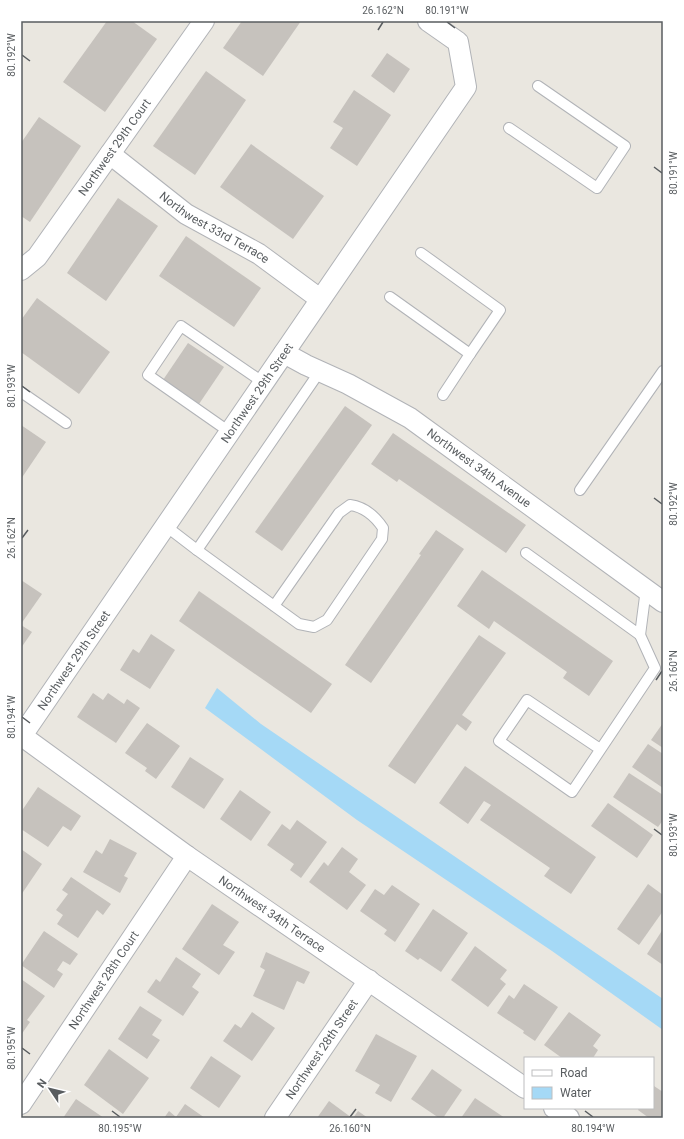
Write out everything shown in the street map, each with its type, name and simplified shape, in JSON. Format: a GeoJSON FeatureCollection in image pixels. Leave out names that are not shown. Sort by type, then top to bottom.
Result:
{"type":"FeatureCollection","features":[{"type":"Feature","properties":{"kind":"street","name":"Northwest 29th Court"},"geometry":{"type":"LineString","coordinates":[[21,270],[37,257],[204,21]]}},
{"type":"Feature","properties":{"kind":"street","name":"Northwest 29th Street"},"geometry":{"type":"LineString","coordinates":[[21,736],[167,527],[320,299],[466,87],[458,42],[428,21]]}},
{"type":"Feature","properties":{"kind":"street","name":"Northwest 33rd Terrace"},"geometry":{"type":"LineString","coordinates":[[110,154],[186,214],[259,254],[320,299]]}},
{"type":"Feature","properties":{"kind":"street","name":"Northwest 34th Avenue"},"geometry":{"type":"LineString","coordinates":[[284,353],[348,384],[410,418],[663,602]]}},
{"type":"Feature","properties":{"kind":"street","name":"Northwest 34th Terrace"},"geometry":{"type":"LineString","coordinates":[[21,736],[187,856],[524,1087]]}},
{"type":"Feature","properties":{"kind":"street","name":"Northwest 28th Court"},"geometry":{"type":"LineString","coordinates":[[21,1104],[187,856]]}},
{"type":"Feature","properties":{"kind":"street","name":"Northwest 28th Street"},"geometry":{"type":"LineString","coordinates":[[275,1118],[369,980]]}},
{"type":"Feature","properties":{"kind":"street"},"geometry":{"type":"LineString","coordinates":[[556,1109],[569,1118]]}},
{"type":"Feature","properties":{"kind":"lane"},"geometry":{"type":"LineString","coordinates":[[509,128],[597,188],[625,146],[538,86]]}},
{"type":"Feature","properties":{"kind":"lane"},"geometry":{"type":"LineString","coordinates":[[421,253],[500,310],[443,395]]}},
{"type":"Feature","properties":{"kind":"lane"},"geometry":{"type":"LineString","coordinates":[[390,297],[470,354]]}},
{"type":"Feature","properties":{"kind":"lane"},"geometry":{"type":"LineString","coordinates":[[231,433],[148,375],[181,326],[264,383]]}},
{"type":"Feature","properties":{"kind":"lane"},"geometry":{"type":"LineString","coordinates":[[197,550],[320,371]]}},
{"type":"Feature","properties":{"kind":"lane"},"geometry":{"type":"LineString","coordinates":[[580,490],[663,371]]}},
{"type":"Feature","properties":{"kind":"lane"},"geometry":{"type":"LineString","coordinates":[[21,392],[66,423]]}},
{"type":"Feature","properties":{"kind":"lane"},"geometry":{"type":"LineString","coordinates":[[167,527],[197,550],[274,606],[299,624],[314,627],[327,620],[382,539],[383,528],[376,518],[359,506],[350,505],[339,513],[274,606]]}},
{"type":"Feature","properties":{"kind":"lane"},"geometry":{"type":"LineString","coordinates":[[526,553],[640,635],[655,668],[572,792],[499,741],[527,700],[600,749]]}},
{"type":"Feature","properties":{"kind":"lane"},"geometry":{"type":"LineString","coordinates":[[640,635],[646,589]]}},
{"type":"Feature","properties":{"kind":"water"},"geometry":{"type":"Polygon","coordinates":[[[217,688],[261,724],[663,999],[663,1030],[552,951],[357,820],[205,708],[217,688]]]}},
{"type":"Feature","properties":{"kind":"building"},"geometry":{"type":"Polygon","coordinates":[[[107,21],[132,21],[157,39],[105,112],[63,82],[107,21]]]}},
{"type":"Feature","properties":{"kind":"building"},"geometry":{"type":"Polygon","coordinates":[[[242,21],[301,21],[263,76],[223,48],[242,21]]]}},
{"type":"Feature","properties":{"kind":"building"},"geometry":{"type":"Polygon","coordinates":[[[387,53],[410,69],[394,93],[371,76],[387,53]]]}},
{"type":"Feature","properties":{"kind":"building"},"geometry":{"type":"Polygon","coordinates":[[[206,71],[246,100],[195,175],[153,146],[206,71]]]}},
{"type":"Feature","properties":{"kind":"building"},"geometry":{"type":"Polygon","coordinates":[[[354,90],[391,115],[357,166],[330,148],[343,128],[333,122],[354,90]]]}},
{"type":"Feature","properties":{"kind":"building"},"geometry":{"type":"Polygon","coordinates":[[[39,117],[81,146],[30,222],[21,216],[21,143],[39,117]]]}},
{"type":"Feature","properties":{"kind":"building"},"geometry":{"type":"Polygon","coordinates":[[[251,144],[324,196],[293,239],[220,187],[251,144]]]}},
{"type":"Feature","properties":{"kind":"building"},"geometry":{"type":"Polygon","coordinates":[[[118,198],[158,226],[106,301],[67,273],[118,198]]]}},
{"type":"Feature","properties":{"kind":"building"},"geometry":{"type":"Polygon","coordinates":[[[186,236],[261,288],[234,327],[159,276],[186,236]]]}},
{"type":"Feature","properties":{"kind":"building"},"geometry":{"type":"Polygon","coordinates":[[[37,298],[110,352],[79,394],[21,352],[21,320],[37,298]]]}},
{"type":"Feature","properties":{"kind":"building"},"geometry":{"type":"Polygon","coordinates":[[[188,343],[224,367],[199,404],[163,380],[188,343]]]}},
{"type":"Feature","properties":{"kind":"building"},"geometry":{"type":"Polygon","coordinates":[[[345,406],[372,425],[282,551],[255,532],[345,406]]]}},
{"type":"Feature","properties":{"kind":"building"},"geometry":{"type":"Polygon","coordinates":[[[21,425],[46,442],[21,479],[21,425]]]}},
{"type":"Feature","properties":{"kind":"building"},"geometry":{"type":"Polygon","coordinates":[[[393,433],[526,525],[506,553],[399,479],[397,482],[371,464],[393,433]]]}},
{"type":"Feature","properties":{"kind":"building"},"geometry":{"type":"Polygon","coordinates":[[[436,530],[464,549],[371,683],[345,665],[421,555],[419,554],[436,530]]]}},
{"type":"Feature","properties":{"kind":"building"},"geometry":{"type":"Polygon","coordinates":[[[482,570],[613,661],[589,696],[563,678],[567,672],[494,621],[489,629],[457,606],[482,570]]]}},
{"type":"Feature","properties":{"kind":"building"},"geometry":{"type":"Polygon","coordinates":[[[21,580],[42,594],[21,624],[21,580]]]}},
{"type":"Feature","properties":{"kind":"building"},"geometry":{"type":"Polygon","coordinates":[[[199,591],[332,684],[311,713],[179,621],[199,591]]]}},
{"type":"Feature","properties":{"kind":"building"},"geometry":{"type":"Polygon","coordinates":[[[21,625],[32,632],[21,648],[21,625]]]}},
{"type":"Feature","properties":{"kind":"building"},"geometry":{"type":"Polygon","coordinates":[[[151,634],[175,650],[150,689],[120,670],[133,649],[139,653],[151,634]]]}},
{"type":"Feature","properties":{"kind":"building"},"geometry":{"type":"Polygon","coordinates":[[[479,635],[506,653],[462,715],[472,722],[466,731],[457,724],[415,784],[388,766],[479,635]]]}},
{"type":"Feature","properties":{"kind":"building"},"geometry":{"type":"Polygon","coordinates":[[[93,693],[103,700],[108,693],[124,704],[127,699],[140,708],[116,743],[77,717],[93,693]]]}},
{"type":"Feature","properties":{"kind":"building"},"geometry":{"type":"Polygon","coordinates":[[[147,723],[180,746],[156,779],[145,771],[147,768],[125,753],[147,723]]]}},
{"type":"Feature","properties":{"kind":"building"},"geometry":{"type":"Polygon","coordinates":[[[663,723],[663,748],[651,740],[663,723]]]}},
{"type":"Feature","properties":{"kind":"building"},"geometry":{"type":"Polygon","coordinates":[[[648,744],[663,754],[663,788],[632,767],[648,744]]]}},
{"type":"Feature","properties":{"kind":"building"},"geometry":{"type":"Polygon","coordinates":[[[190,757],[224,779],[204,809],[171,787],[190,757]]]}},
{"type":"Feature","properties":{"kind":"building"},"geometry":{"type":"Polygon","coordinates":[[[465,766],[596,857],[571,894],[544,876],[550,868],[480,820],[491,805],[484,801],[468,824],[439,803],[465,766]]]}},
{"type":"Feature","properties":{"kind":"building"},"geometry":{"type":"Polygon","coordinates":[[[629,773],[663,795],[663,820],[658,827],[613,797],[629,773]]]}},
{"type":"Feature","properties":{"kind":"building"},"geometry":{"type":"Polygon","coordinates":[[[38,787],[81,816],[71,831],[63,826],[48,847],[21,829],[21,812],[38,787]]]}},
{"type":"Feature","properties":{"kind":"building"},"geometry":{"type":"Polygon","coordinates":[[[240,790],[271,812],[251,841],[220,819],[240,790]]]}},
{"type":"Feature","properties":{"kind":"building"},"geometry":{"type":"Polygon","coordinates":[[[608,803],[653,835],[637,858],[591,826],[608,803]]]}},
{"type":"Feature","properties":{"kind":"building"},"geometry":{"type":"Polygon","coordinates":[[[297,820],[327,842],[301,878],[290,870],[294,864],[267,845],[282,824],[290,830],[297,820]]]}},
{"type":"Feature","properties":{"kind":"building"},"geometry":{"type":"Polygon","coordinates":[[[110,839],[137,853],[124,876],[128,878],[120,893],[83,872],[96,850],[102,854],[110,839]]]}},
{"type":"Feature","properties":{"kind":"building"},"geometry":{"type":"Polygon","coordinates":[[[342,847],[358,859],[349,872],[366,885],[347,910],[309,882],[324,862],[328,866],[342,847]]]}},
{"type":"Feature","properties":{"kind":"building"},"geometry":{"type":"Polygon","coordinates":[[[21,849],[42,864],[21,895],[21,849]]]}},
{"type":"Feature","properties":{"kind":"building"},"geometry":{"type":"Polygon","coordinates":[[[71,877],[111,904],[103,915],[97,910],[78,938],[57,924],[63,915],[56,910],[68,894],[62,890],[71,877]]]}},
{"type":"Feature","properties":{"kind":"building"},"geometry":{"type":"Polygon","coordinates":[[[648,884],[663,895],[663,911],[639,945],[617,929],[648,884]]]}},
{"type":"Feature","properties":{"kind":"building"},"geometry":{"type":"Polygon","coordinates":[[[392,885],[420,904],[395,942],[384,934],[387,930],[360,911],[375,889],[384,895],[392,885]]]}},
{"type":"Feature","properties":{"kind":"building"},"geometry":{"type":"Polygon","coordinates":[[[212,904],[239,922],[223,945],[235,952],[219,975],[182,949],[212,904]]]}},
{"type":"Feature","properties":{"kind":"building"},"geometry":{"type":"Polygon","coordinates":[[[433,909],[468,933],[441,972],[420,958],[418,960],[405,951],[433,909]]]}},
{"type":"Feature","properties":{"kind":"building"},"geometry":{"type":"Polygon","coordinates":[[[663,929],[663,965],[647,954],[663,929]]]}},
{"type":"Feature","properties":{"kind":"building"},"geometry":{"type":"Polygon","coordinates":[[[44,931],[78,954],[70,965],[63,961],[57,970],[63,974],[54,988],[21,965],[44,931]]]}},
{"type":"Feature","properties":{"kind":"building"},"geometry":{"type":"Polygon","coordinates":[[[475,946],[507,970],[500,979],[506,984],[488,1007],[451,980],[475,946]]]}},
{"type":"Feature","properties":{"kind":"building"},"geometry":{"type":"Polygon","coordinates":[[[266,952],[310,972],[304,984],[297,981],[284,1010],[253,996],[265,970],[260,967],[266,952]]]}},
{"type":"Feature","properties":{"kind":"building"},"geometry":{"type":"Polygon","coordinates":[[[176,957],[201,974],[192,987],[199,992],[183,1016],[147,992],[156,979],[160,982],[176,957]]]}},
{"type":"Feature","properties":{"kind":"building"},"geometry":{"type":"Polygon","coordinates":[[[21,979],[45,996],[27,1020],[30,1022],[21,1035],[21,979]]]}},
{"type":"Feature","properties":{"kind":"building"},"geometry":{"type":"Polygon","coordinates":[[[524,984],[558,1007],[535,1041],[523,1033],[524,1031],[497,1013],[509,995],[514,999],[524,984]]]}},
{"type":"Feature","properties":{"kind":"building"},"geometry":{"type":"Polygon","coordinates":[[[140,1006],[162,1020],[152,1035],[160,1040],[147,1059],[118,1039],[140,1006]]]}},
{"type":"Feature","properties":{"kind":"building"},"geometry":{"type":"Polygon","coordinates":[[[252,1012],[275,1028],[252,1061],[223,1041],[235,1024],[241,1028],[252,1012]]]}},
{"type":"Feature","properties":{"kind":"building"},"geometry":{"type":"Polygon","coordinates":[[[569,1012],[601,1035],[593,1046],[598,1050],[594,1057],[561,1057],[544,1045],[569,1012]]]}},
{"type":"Feature","properties":{"kind":"building"},"geometry":{"type":"Polygon","coordinates":[[[376,1034],[417,1056],[391,1102],[375,1093],[380,1085],[355,1071],[376,1034]]]}},
{"type":"Feature","properties":{"kind":"building"},"geometry":{"type":"Polygon","coordinates":[[[109,1049],[149,1078],[123,1114],[84,1085],[109,1049]]]}},
{"type":"Feature","properties":{"kind":"building"},"geometry":{"type":"Polygon","coordinates":[[[211,1056],[241,1076],[219,1108],[190,1088],[211,1056]]]}},
{"type":"Feature","properties":{"kind":"building"},"geometry":{"type":"Polygon","coordinates":[[[432,1069],[462,1090],[443,1118],[439,1118],[411,1099],[432,1069]]]}},
{"type":"Feature","properties":{"kind":"building"},"geometry":{"type":"Polygon","coordinates":[[[654,1086],[663,1092],[663,1118],[649,1118],[638,1110],[654,1109],[654,1086]]]}},
{"type":"Feature","properties":{"kind":"building"},"geometry":{"type":"Polygon","coordinates":[[[475,1098],[505,1118],[461,1118],[475,1098]]]}},
{"type":"Feature","properties":{"kind":"building"},"geometry":{"type":"Polygon","coordinates":[[[76,1099],[104,1118],[63,1118],[76,1099]]]}},
{"type":"Feature","properties":{"kind":"building"},"geometry":{"type":"Polygon","coordinates":[[[329,1101],[352,1118],[317,1118],[329,1101]]]}},
{"type":"Feature","properties":{"kind":"building"},"geometry":{"type":"Polygon","coordinates":[[[185,1104],[205,1118],[164,1118],[169,1111],[176,1117],[185,1104]]]}},
{"type":"Feature","properties":{"kind":"building"},"geometry":{"type":"Polygon","coordinates":[[[358,1111],[368,1118],[353,1118],[358,1111]]]}}]}
